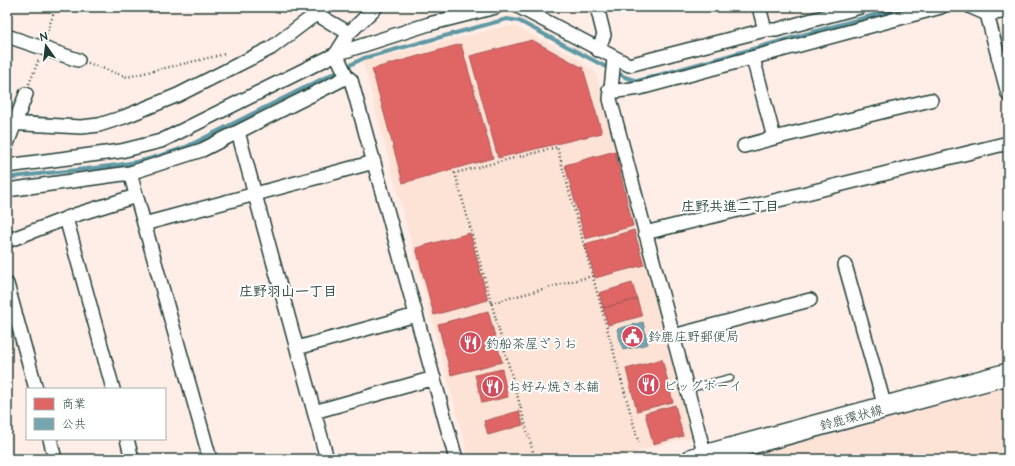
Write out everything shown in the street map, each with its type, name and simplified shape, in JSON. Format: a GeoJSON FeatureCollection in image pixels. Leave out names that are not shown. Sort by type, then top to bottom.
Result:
{"type":"FeatureCollection","features":[{"type":"Feature","properties":{"kind":"main road","name":"鈴鹿環状線"},"geometry":{"type":"LineString","coordinates":[[699,458],[1008,374]]}},
{"type":"Feature","properties":{"kind":"street"},"geometry":{"type":"LineString","coordinates":[[337,56],[349,33],[376,7]]}},
{"type":"Feature","properties":{"kind":"street"},"geometry":{"type":"LineString","coordinates":[[7,166],[121,151],[161,141],[337,56],[429,24],[496,7]]}},
{"type":"Feature","properties":{"kind":"street"},"geometry":{"type":"LineString","coordinates":[[519,7],[614,59],[629,65],[765,30],[776,30],[796,26],[860,7]]}},
{"type":"Feature","properties":{"kind":"street"},"geometry":{"type":"LineString","coordinates":[[597,7],[604,35],[598,50]]}},
{"type":"Feature","properties":{"kind":"street"},"geometry":{"type":"LineString","coordinates":[[759,7],[765,30]]}},
{"type":"Feature","properties":{"kind":"street"},"geometry":{"type":"LineString","coordinates":[[609,88],[625,91],[640,88],[753,58],[801,42],[941,7]]}},
{"type":"Feature","properties":{"kind":"street"},"geometry":{"type":"LineString","coordinates":[[971,7],[987,14],[1008,11]]}},
{"type":"Feature","properties":{"kind":"street"},"geometry":{"type":"LineString","coordinates":[[12,123],[81,127],[99,125],[124,118],[178,95],[271,48],[321,10],[349,33]]}},
{"type":"Feature","properties":{"kind":"street"},"geometry":{"type":"LineString","coordinates":[[987,14],[1008,94]]}},
{"type":"Feature","properties":{"kind":"street"},"geometry":{"type":"LineString","coordinates":[[796,26],[801,42]]}},
{"type":"Feature","properties":{"kind":"street"},"geometry":{"type":"LineString","coordinates":[[7,36],[78,60]]}},
{"type":"Feature","properties":{"kind":"street"},"geometry":{"type":"LineString","coordinates":[[337,56],[347,76],[351,80],[456,459]]}},
{"type":"Feature","properties":{"kind":"street"},"geometry":{"type":"LineString","coordinates":[[753,58],[774,138]]}},
{"type":"Feature","properties":{"kind":"street"},"geometry":{"type":"LineString","coordinates":[[614,59],[609,88],[610,99],[687,390],[699,458]]}},
{"type":"Feature","properties":{"kind":"street"},"geometry":{"type":"LineString","coordinates":[[7,190],[130,173],[188,156],[347,76]]}},
{"type":"Feature","properties":{"kind":"street"},"geometry":{"type":"LineString","coordinates":[[7,144],[12,123],[26,94]]}},
{"type":"Feature","properties":{"kind":"street"},"geometry":{"type":"LineString","coordinates":[[744,146],[931,100]]}},
{"type":"Feature","properties":{"kind":"street"},"geometry":{"type":"LineString","coordinates":[[238,132],[327,459]]}},
{"type":"Feature","properties":{"kind":"street"},"geometry":{"type":"LineString","coordinates":[[645,233],[1008,143]]}},
{"type":"Feature","properties":{"kind":"street"},"geometry":{"type":"LineString","coordinates":[[144,224],[374,162]]}},
{"type":"Feature","properties":{"kind":"street"},"geometry":{"type":"LineString","coordinates":[[130,173],[210,459]]}},
{"type":"Feature","properties":{"kind":"street"},"geometry":{"type":"LineString","coordinates":[[7,241],[66,218],[136,196]]}},
{"type":"Feature","properties":{"kind":"street"},"geometry":{"type":"LineString","coordinates":[[66,218],[113,388]]}},
{"type":"Feature","properties":{"kind":"street"},"geometry":{"type":"LineString","coordinates":[[846,265],[885,407]]}},
{"type":"Feature","properties":{"kind":"street"},"geometry":{"type":"LineString","coordinates":[[7,284],[36,388]]}},
{"type":"Feature","properties":{"kind":"street"},"geometry":{"type":"LineString","coordinates":[[673,336],[810,300]]}},
{"type":"Feature","properties":{"kind":"street"},"geometry":{"type":"LineString","coordinates":[[297,348],[416,315]]}},
{"type":"Feature","properties":{"kind":"street"},"geometry":{"type":"LineString","coordinates":[[314,412],[434,378]]}},
{"type":"Feature","properties":{"kind":"street"},"geometry":{"type":"LineString","coordinates":[[50,440],[55,459]]}},
{"type":"Feature","properties":{"kind":"street"},"geometry":{"type":"LineString","coordinates":[[127,440],[132,459]]}},
{"type":"Feature","properties":{"kind":"lane"},"geometry":{"type":"LineString","coordinates":[[687,390],[730,378]]}},
{"type":"Feature","properties":{"kind":"path"},"geometry":{"type":"LineString","coordinates":[[26,94],[56,7]]}},
{"type":"Feature","properties":{"kind":"path"},"geometry":{"type":"LineString","coordinates":[[78,60],[127,76],[225,54]]}},
{"type":"Feature","properties":{"kind":"path"},"geometry":{"type":"LineString","coordinates":[[535,459],[455,173],[557,147],[639,444]]}},
{"type":"Feature","properties":{"kind":"path"},"geometry":{"type":"LineString","coordinates":[[491,303],[592,276]]}},
{"type":"Feature","properties":{"kind":"shaded area"},"geometry":{"type":"Polygon","coordinates":[[[506,26],[514,26],[578,58],[584,65],[595,71],[695,436],[609,459],[469,459],[363,62],[506,26]]]}},
{"type":"Feature","properties":{"kind":"shaded area"},"geometry":{"type":"Polygon","coordinates":[[[1008,387],[1008,459],[743,459],[1008,387]]]}},
{"type":"Feature","properties":{"kind":"building: 商業"},"geometry":{"type":"Polygon","coordinates":[[[532,40],[583,68],[602,133],[498,158],[470,56],[532,40]]]}},
{"type":"Feature","properties":{"kind":"building: 商業"},"geometry":{"type":"Polygon","coordinates":[[[461,44],[493,158],[403,183],[372,69],[461,44]]]}},
{"type":"Feature","properties":{"kind":"building: 商業"},"geometry":{"type":"Polygon","coordinates":[[[615,151],[633,226],[585,239],[565,165],[615,151]]]}},
{"type":"Feature","properties":{"kind":"building: 商業"},"geometry":{"type":"Polygon","coordinates":[[[634,230],[644,265],[595,278],[585,244],[634,230]]]}},
{"type":"Feature","properties":{"kind":"building: 商業"},"geometry":{"type":"Polygon","coordinates":[[[470,233],[488,300],[434,315],[416,248],[470,233]]]}},
{"type":"Feature","properties":{"kind":"building: 商業"},"geometry":{"type":"Polygon","coordinates":[[[632,283],[637,299],[603,308],[599,293],[632,283]]]}},
{"type":"Feature","properties":{"kind":"building: 商業"},"geometry":{"type":"Polygon","coordinates":[[[637,299],[642,316],[608,325],[603,308],[637,299]]]}},
{"type":"Feature","properties":{"kind":"building: 商業","name":"釣船茶屋ざうお"},"geometry":{"type":"Polygon","coordinates":[[[488,311],[502,362],[451,375],[438,324],[488,311]]]}},
{"type":"Feature","properties":{"kind":"building: 商業","name":"ビッグボーイ"},"geometry":{"type":"Polygon","coordinates":[[[662,359],[673,402],[637,411],[626,369],[662,359]]]}},
{"type":"Feature","properties":{"kind":"building: 商業","name":"お好み焼き本舗"},"geometry":{"type":"Polygon","coordinates":[[[502,369],[508,397],[482,403],[475,375],[502,369]]]}},
{"type":"Feature","properties":{"kind":"building: 商業"},"geometry":{"type":"Polygon","coordinates":[[[675,405],[683,436],[653,444],[645,413],[675,405]]]}},
{"type":"Feature","properties":{"kind":"building: 商業"},"geometry":{"type":"Polygon","coordinates":[[[519,411],[523,425],[488,435],[484,421],[519,411]]]}},
{"type":"Feature","properties":{"kind":"building: 公共"},"geometry":{"type":"Polygon","coordinates":[[[643,322],[648,344],[623,350],[617,329],[643,322]]]}},
{"type":"Feature","properties":{"kind":"waterway"},"geometry":{"type":"LineString","coordinates":[[7,178],[137,162],[165,154],[186,147],[364,58],[507,19],[519,21],[625,77],[637,81],[903,7]]}},
{"type":"Feature","properties":{"kind":"waterway"},"geometry":{"type":"LineString","coordinates":[[27,118],[49,119]]}},
{"type":"Feature","properties":{"kind":"place","name":"鈴鹿庄野郵便局"},"geometry":{"type":"Point","coordinates":[633,336]}},
{"type":"Feature","properties":{"kind":"place","name":"釣船茶屋ざうお"},"geometry":{"type":"Point","coordinates":[470,343]}},
{"type":"Feature","properties":{"kind":"place","name":"ビッグボーイ"},"geometry":{"type":"Point","coordinates":[649,385]}},
{"type":"Feature","properties":{"kind":"place","name":"お好み焼き本舗"},"geometry":{"type":"Point","coordinates":[492,386]}},
{"type":"Feature","properties":{"kind":"district","name":"庄野共進二丁目"},"geometry":{"type":"Point","coordinates":[730,206]}},
{"type":"Feature","properties":{"kind":"district","name":"庄野羽山一丁目"},"geometry":{"type":"Point","coordinates":[288,291]}}]}
